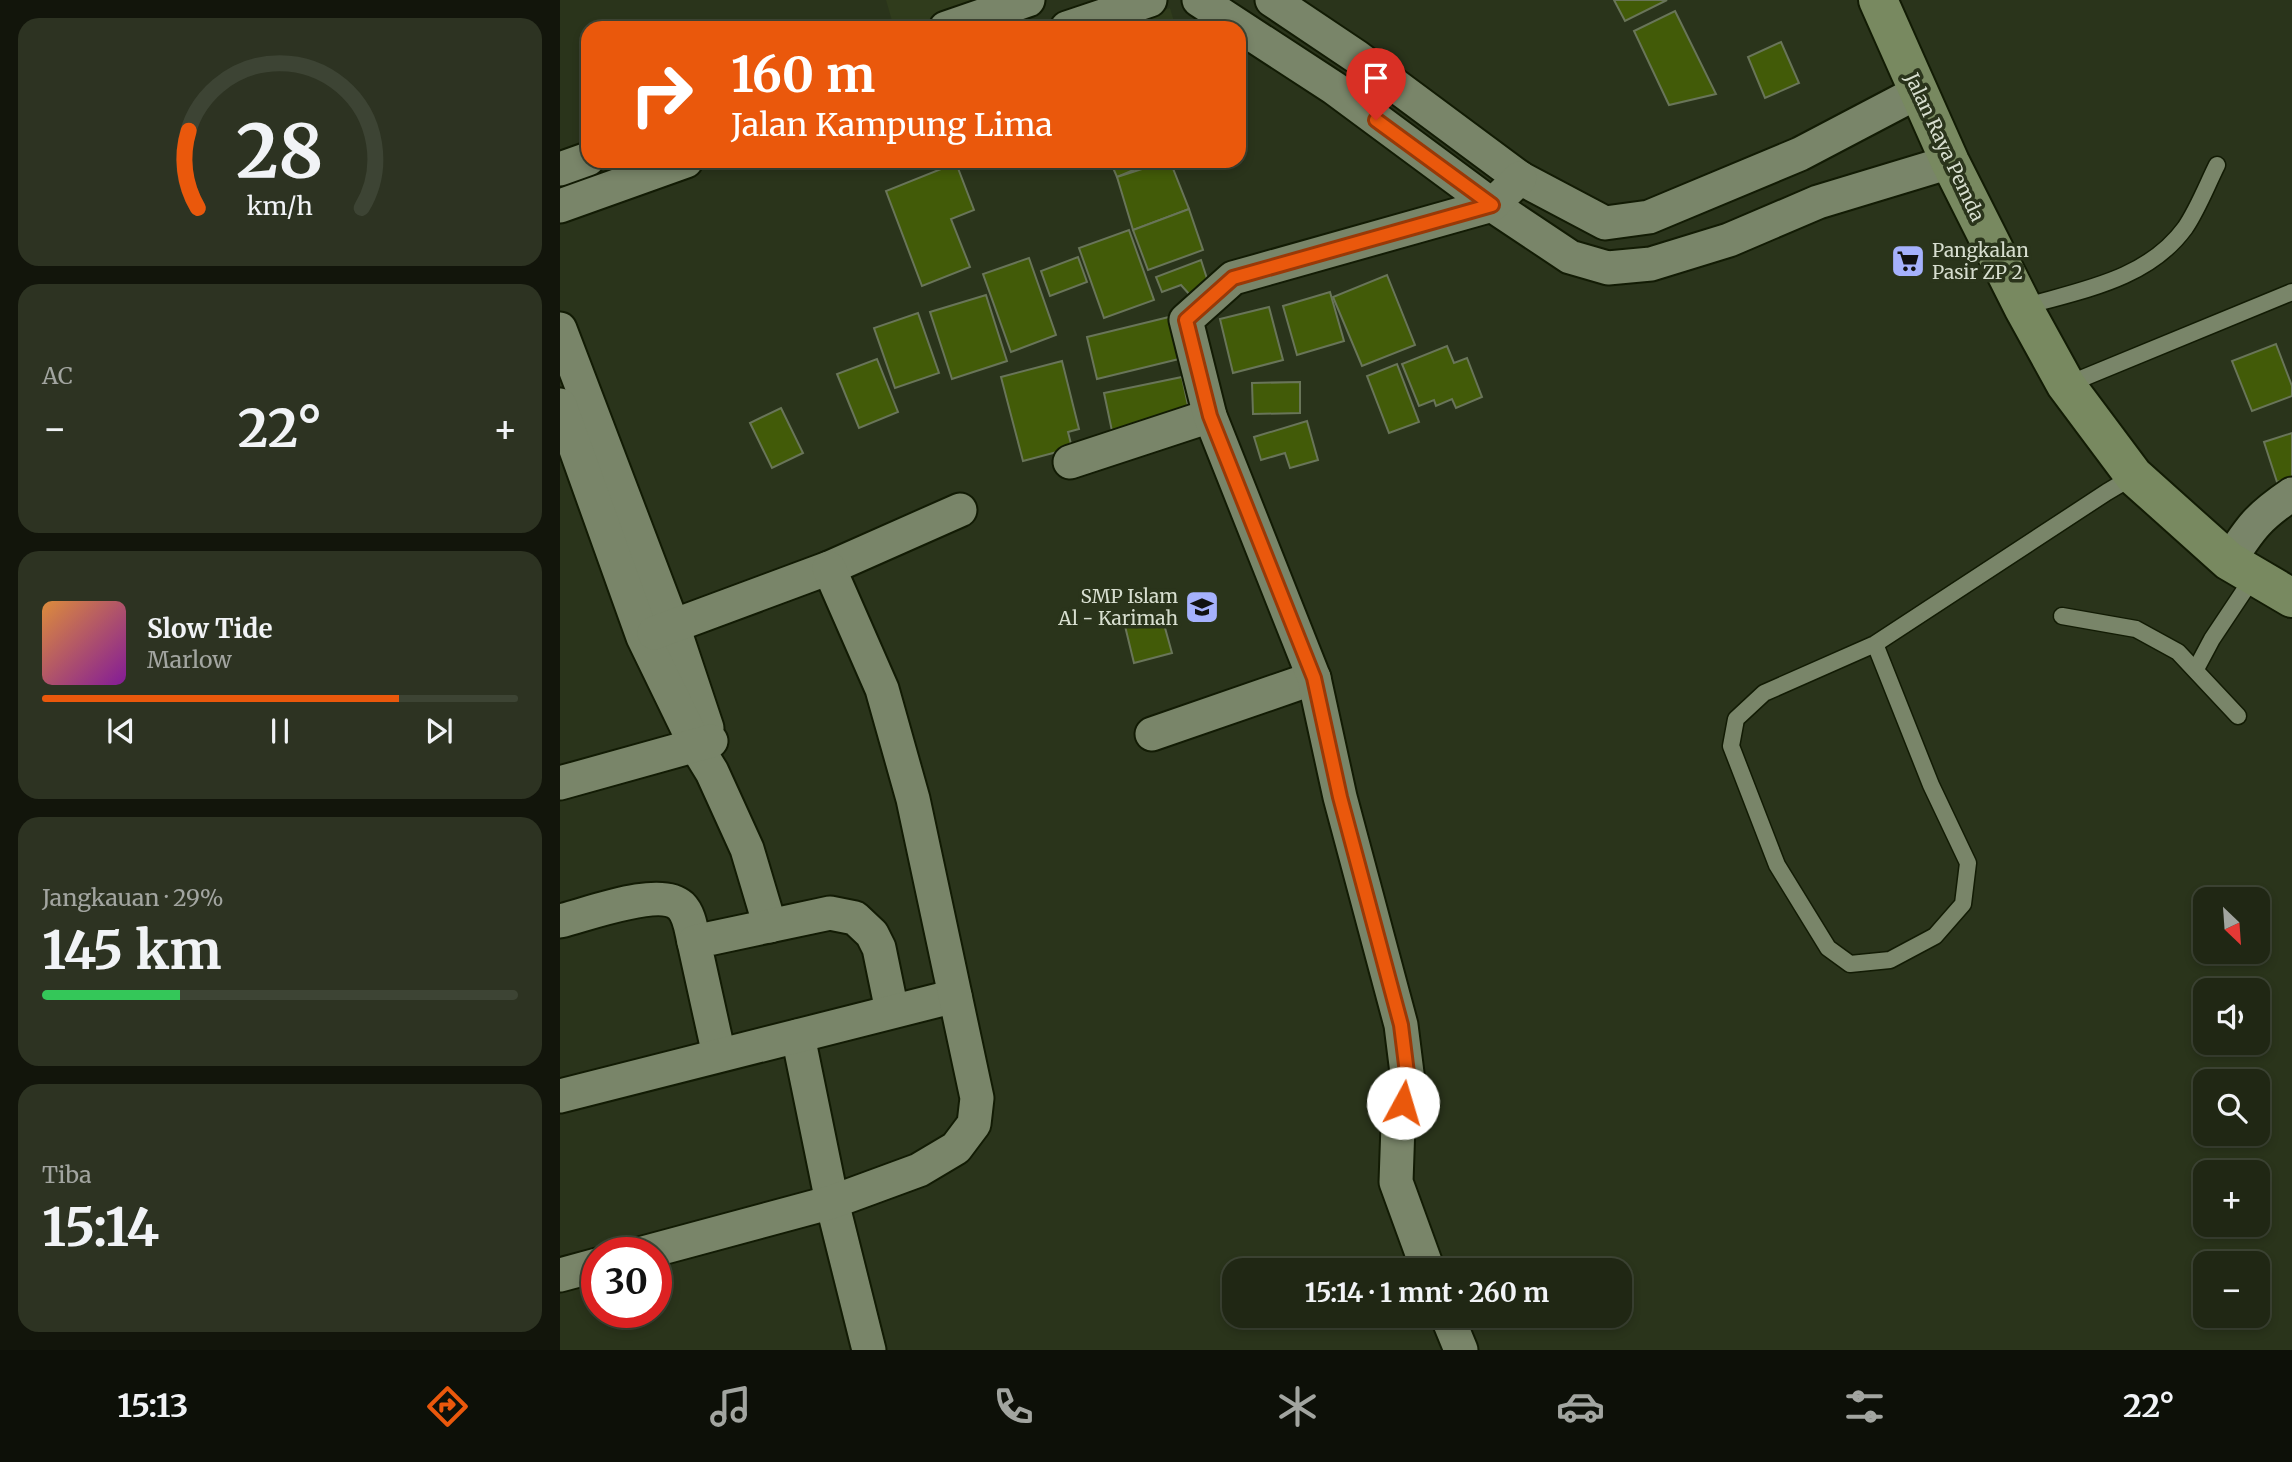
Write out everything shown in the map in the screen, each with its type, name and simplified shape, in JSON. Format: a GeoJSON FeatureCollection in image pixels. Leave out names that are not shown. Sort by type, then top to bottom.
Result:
{"type":"FeatureCollection","features":[{"type":"Feature","properties":{"kind":"main road","name":"Jalan Raya Pemda"},"geometry":{"type":"LineString","coordinates":[[1878,0],[1950,162],[2023,307],[2066,385],[2134,476],[2242,568],[2292,598]]}},
{"type":"Feature","properties":{"kind":"street"},"geometry":{"type":"LineString","coordinates":[[971,21],[1028,0]]}},
{"type":"Feature","properties":{"kind":"street"},"geometry":{"type":"LineString","coordinates":[[1088,21],[1150,0]]}},
{"type":"Feature","properties":{"kind":"street"},"geometry":{"type":"LineString","coordinates":[[1199,0],[1231,21]]}},
{"type":"Feature","properties":{"kind":"street"},"geometry":{"type":"LineString","coordinates":[[1272,0],[1357,57],[1520,178],[1605,223],[1649,217],[1800,154],[1918,92]]}},
{"type":"Feature","properties":{"kind":"street"},"geometry":{"type":"LineString","coordinates":[[1246,31],[1334,88],[1492,205],[1570,257],[1608,268],[1651,264],[1729,240],[1818,202],[1950,162]]}},
{"type":"Feature","properties":{"kind":"street"},"geometry":{"type":"LineString","coordinates":[[1334,88],[1357,57]]}},
{"type":"Feature","properties":{"kind":"street"},"geometry":{"type":"LineString","coordinates":[[560,169],[581,162]]}},
{"type":"Feature","properties":{"kind":"street"},"geometry":{"type":"LineString","coordinates":[[560,206],[666,168]]}},
{"type":"Feature","properties":{"kind":"street"},"geometry":{"type":"LineString","coordinates":[[1424,1258],[1396,1182],[1398,1125],[1408,1081],[1401,1025],[1343,809],[1314,678],[1210,416],[1186,320],[1233,278],[1492,205],[1520,178]]}},
{"type":"Feature","properties":{"kind":"street"},"geometry":{"type":"LineString","coordinates":[[1710,191],[1729,240]]}},
{"type":"Feature","properties":{"kind":"street"},"geometry":{"type":"LineString","coordinates":[[560,329],[658,631]]}},
{"type":"Feature","properties":{"kind":"street"},"geometry":{"type":"LineString","coordinates":[[560,405],[658,631],[747,849],[770,926]]}},
{"type":"Feature","properties":{"kind":"street"},"geometry":{"type":"LineString","coordinates":[[1070,461],[1210,416]]}},
{"type":"Feature","properties":{"kind":"street"},"geometry":{"type":"LineString","coordinates":[[2242,568],[2253,524],[2265,512],[2292,494]]}},
{"type":"Feature","properties":{"kind":"street"},"geometry":{"type":"LineString","coordinates":[[658,631],[829,568],[960,510]]}},
{"type":"Feature","properties":{"kind":"street"},"geometry":{"type":"LineString","coordinates":[[672,1245],[832,1202],[919,1170],[956,1147],[974,1124],[977,1098],[914,799],[882,690],[829,568]]}},
{"type":"Feature","properties":{"kind":"street"},"geometry":{"type":"LineString","coordinates":[[1152,734],[1314,678]]}},
{"type":"Feature","properties":{"kind":"street"},"geometry":{"type":"LineString","coordinates":[[560,783],[706,753]]}},
{"type":"Feature","properties":{"kind":"street"},"geometry":{"type":"LineString","coordinates":[[560,922],[648,899],[666,899],[680,905],[689,919],[719,1055]]}},
{"type":"Feature","properties":{"kind":"street"},"geometry":{"type":"LineString","coordinates":[[694,942],[830,913],[855,918],[872,934],[879,948],[892,1011]]}},
{"type":"Feature","properties":{"kind":"street"},"geometry":{"type":"LineString","coordinates":[[560,1096],[955,996]]}},
{"type":"Feature","properties":{"kind":"street"},"geometry":{"type":"LineString","coordinates":[[798,1036],[832,1202],[869,1350]]}},
{"type":"Feature","properties":{"kind":"street"},"geometry":{"type":"LineString","coordinates":[[560,1275],[581,1269]]}},
{"type":"Feature","properties":{"kind":"street"},"geometry":{"type":"LineString","coordinates":[[1452,1328],[1461,1350]]}},
{"type":"Feature","properties":{"kind":"lane"},"geometry":{"type":"LineString","coordinates":[[2023,307],[2105,283],[2144,267],[2185,227],[2217,165]]}},
{"type":"Feature","properties":{"kind":"lane"},"geometry":{"type":"LineString","coordinates":[[2066,385],[2292,292]]}},
{"type":"Feature","properties":{"kind":"lane"},"geometry":{"type":"LineString","coordinates":[[1875,644],[1931,785],[1968,863],[1964,904],[1936,936],[1890,960],[1850,964],[1828,948],[1777,865],[1731,746],[1737,719],[1764,693],[1875,644],[2134,476]]}},
{"type":"Feature","properties":{"kind":"lane"},"geometry":{"type":"LineString","coordinates":[[2196,669],[2212,639],[2242,568]]}},
{"type":"Feature","properties":{"kind":"lane"},"geometry":{"type":"LineString","coordinates":[[2062,616],[2136,629],[2178,652],[2238,716]]}},
{"type":"Feature","properties":{"kind":"shaded area"},"geometry":{"type":"Polygon","coordinates":[[[886,0],[993,0],[930,21],[892,21],[886,0]]]}},
{"type":"Feature","properties":{"kind":"shaded area"},"geometry":{"type":"Polygon","coordinates":[[[1170,8],[1174,21],[1121,21],[1170,8]]]}},
{"type":"Feature","properties":{"kind":"building"},"geometry":{"type":"Polygon","coordinates":[[[1614,0],[1667,0],[1625,21],[1614,0]]]}},
{"type":"Feature","properties":{"kind":"building"},"geometry":{"type":"Polygon","coordinates":[[[1675,11],[1716,94],[1669,105],[1634,31],[1675,11]]]}},
{"type":"Feature","properties":{"kind":"building"},"geometry":{"type":"Polygon","coordinates":[[[1781,42],[1799,83],[1765,98],[1748,57],[1781,42]]]}},
{"type":"Feature","properties":{"kind":"building"},"geometry":{"type":"Polygon","coordinates":[[[944,168],[958,168],[974,210],[951,219],[970,267],[922,286],[886,191],[944,168]]]}},
{"type":"Feature","properties":{"kind":"building"},"geometry":{"type":"Polygon","coordinates":[[[1113,168],[1138,168],[1117,177],[1113,168]]]}},
{"type":"Feature","properties":{"kind":"building"},"geometry":{"type":"Polygon","coordinates":[[[1145,168],[1173,168],[1189,209],[1133,230],[1117,177],[1145,168]]]}},
{"type":"Feature","properties":{"kind":"building"},"geometry":{"type":"Polygon","coordinates":[[[1189,209],[1203,250],[1148,270],[1133,230],[1189,209]]]}},
{"type":"Feature","properties":{"kind":"building"},"geometry":{"type":"Polygon","coordinates":[[[1129,230],[1154,300],[1104,318],[1079,248],[1129,230]]]}},
{"type":"Feature","properties":{"kind":"building"},"geometry":{"type":"Polygon","coordinates":[[[1078,257],[1087,282],[1050,296],[1041,271],[1078,257]]]}},
{"type":"Feature","properties":{"kind":"building"},"geometry":{"type":"Polygon","coordinates":[[[1029,258],[1056,335],[1011,352],[983,274],[1029,258]]]}},
{"type":"Feature","properties":{"kind":"building"},"geometry":{"type":"Polygon","coordinates":[[[1201,260],[1210,288],[1190,295],[1181,285],[1162,292],[1156,277],[1201,260]]]}},
{"type":"Feature","properties":{"kind":"building"},"geometry":{"type":"Polygon","coordinates":[[[1387,275],[1415,345],[1362,366],[1333,297],[1387,275]]]}},
{"type":"Feature","properties":{"kind":"building"},"geometry":{"type":"Polygon","coordinates":[[[1330,292],[1344,341],[1297,355],[1283,306],[1330,292]]]}},
{"type":"Feature","properties":{"kind":"building"},"geometry":{"type":"Polygon","coordinates":[[[986,295],[1007,361],[952,379],[930,312],[986,295]]]}},
{"type":"Feature","properties":{"kind":"building"},"geometry":{"type":"Polygon","coordinates":[[[1269,307],[1283,360],[1233,373],[1220,319],[1269,307]]]}},
{"type":"Feature","properties":{"kind":"building"},"geometry":{"type":"Polygon","coordinates":[[[918,313],[939,373],[895,388],[874,328],[918,313]]]}},
{"type":"Feature","properties":{"kind":"building"},"geometry":{"type":"Polygon","coordinates":[[[1169,317],[1179,359],[1097,379],[1087,337],[1169,317]]]}},
{"type":"Feature","properties":{"kind":"building"},"geometry":{"type":"Polygon","coordinates":[[[2276,344],[2292,386],[2292,396],[2252,411],[2232,361],[2276,344]]]}},
{"type":"Feature","properties":{"kind":"building"},"geometry":{"type":"Polygon","coordinates":[[[1447,346],[1454,363],[1467,358],[1482,397],[1456,408],[1452,399],[1436,406],[1434,400],[1419,406],[1402,364],[1447,346]]]}},
{"type":"Feature","properties":{"kind":"building"},"geometry":{"type":"Polygon","coordinates":[[[877,359],[898,412],[859,428],[837,374],[877,359]]]}},
{"type":"Feature","properties":{"kind":"building"},"geometry":{"type":"Polygon","coordinates":[[[1062,361],[1079,429],[1068,432],[1072,448],[1023,461],[1001,377],[1062,361]]]}},
{"type":"Feature","properties":{"kind":"building"},"geometry":{"type":"Polygon","coordinates":[[[1397,364],[1419,422],[1389,433],[1367,376],[1397,364]]]}},
{"type":"Feature","properties":{"kind":"building"},"geometry":{"type":"Polygon","coordinates":[[[1182,377],[1190,415],[1112,431],[1104,393],[1182,377]]]}},
{"type":"Feature","properties":{"kind":"building"},"geometry":{"type":"Polygon","coordinates":[[[1300,382],[1300,413],[1253,414],[1252,383],[1300,382]]]}},
{"type":"Feature","properties":{"kind":"building"},"geometry":{"type":"Polygon","coordinates":[[[781,408],[803,453],[772,468],[750,423],[781,408]]]}},
{"type":"Feature","properties":{"kind":"building"},"geometry":{"type":"Polygon","coordinates":[[[1307,421],[1318,460],[1290,468],[1285,453],[1261,460],[1254,437],[1307,421]]]}},
{"type":"Feature","properties":{"kind":"building"},"geometry":{"type":"Polygon","coordinates":[[[2292,433],[2292,477],[2277,482],[2264,442],[2292,433]]]}},
{"type":"Feature","properties":{"kind":"building"},"geometry":{"type":"Polygon","coordinates":[[[1162,617],[1172,653],[1134,663],[1125,626],[1162,617]]]}},
{"type":"Feature","properties":{"kind":"place","name":"Pangkalan Pasir ZP 2"},"geometry":{"type":"Point","coordinates":[1908,261]}},
{"type":"Feature","properties":{"kind":"place","name":"SMP Islam Al - Karimah"},"geometry":{"type":"Point","coordinates":[1202,607]}},
{"type":"Feature","properties":{"kind":"route"},"geometry":{"type":"LineString","coordinates":[[1376,120],[1492,205],[1233,278],[1186,320],[1210,416],[1314,678],[1340,797],[1401,1025],[1408,1081],[1403,1103]]}}]}
